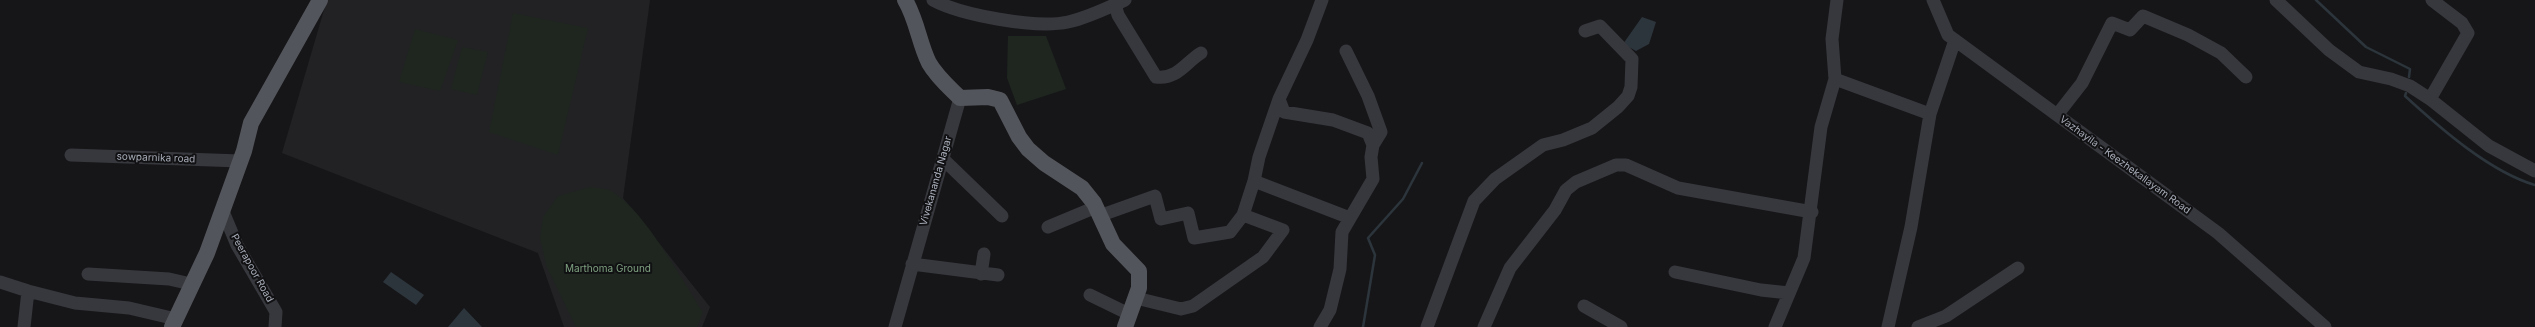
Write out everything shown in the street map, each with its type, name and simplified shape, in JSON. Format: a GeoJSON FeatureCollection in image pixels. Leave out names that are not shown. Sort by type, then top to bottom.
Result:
{"type":"FeatureCollection","features":[{"type":"Feature","properties":{"kind":"main road"},"geometry":{"type":"LineString","coordinates":[[174,323],[191,284],[207,253],[240,161],[251,123],[320,0]]}},
{"type":"Feature","properties":{"kind":"main road"},"geometry":{"type":"LineString","coordinates":[[905,0],[914,15],[929,63],[939,78],[960,98],[988,97],[1000,100],[1019,137],[1028,149],[1044,163],[1082,188],[1098,212],[1113,244],[1139,272],[1141,279],[1136,298],[1127,320]]}},
{"type":"Feature","properties":{"kind":"street"},"geometry":{"type":"LineString","coordinates":[[1048,227],[1155,196],[1161,219],[1188,213],[1194,238],[1230,232],[1243,215],[1254,181],[1259,157],[1279,99],[1307,40],[1322,0]]}},
{"type":"Feature","properties":{"kind":"street"},"geometry":{"type":"LineString","coordinates":[[1775,327],[1804,258],[1812,212],[1821,127],[1835,79],[1832,39],[1837,0]]}},
{"type":"Feature","properties":{"kind":"street","name":"Vazhayila - Keezhekallayam Road"},"geometry":{"type":"LineString","coordinates":[[1932,0],[1948,35],[1954,40],[2218,233],[2325,327]]}},
{"type":"Feature","properties":{"kind":"street"},"geometry":{"type":"LineString","coordinates":[[2276,0],[2329,50],[2359,72],[2401,82],[2430,99],[2489,146],[2535,172]]}},
{"type":"Feature","properties":{"kind":"street"},"geometry":{"type":"LineString","coordinates":[[2430,99],[2468,34],[2462,23],[2432,0]]}},
{"type":"Feature","properties":{"kind":"street"},"geometry":{"type":"LineString","coordinates":[[935,1],[974,15],[1033,22],[1067,22],[1120,2],[1124,25],[1156,78],[1174,74],[1188,66],[1194,57],[1201,53]]}},
{"type":"Feature","properties":{"kind":"street"},"geometry":{"type":"LineString","coordinates":[[2058,115],[2082,83],[2112,23],[2130,30],[2143,16],[2188,35],[2221,53],[2246,77]]}},
{"type":"Feature","properties":{"kind":"street"},"geometry":{"type":"LineString","coordinates":[[1427,327],[1474,200],[1495,179],[1543,145],[1562,140],[1592,128],[1628,96],[1631,88],[1632,59],[1600,26],[1585,31]]}},
{"type":"Feature","properties":{"kind":"street"},"geometry":{"type":"LineString","coordinates":[[1888,327],[1911,227],[1930,114],[1954,40]]}},
{"type":"Feature","properties":{"kind":"street"},"geometry":{"type":"LineString","coordinates":[[1320,327],[1330,310],[1340,269],[1342,232],[1373,179],[1371,156],[1373,145],[1381,132],[1368,96],[1346,51]]}},
{"type":"Feature","properties":{"kind":"street"},"geometry":{"type":"LineString","coordinates":[[1835,79],[1930,114]]}},
{"type":"Feature","properties":{"kind":"street","name":"Vivekananda Nagar"},"geometry":{"type":"LineString","coordinates":[[895,327],[960,98]]}},
{"type":"Feature","properties":{"kind":"street"},"geometry":{"type":"LineString","coordinates":[[1279,99],[1284,112],[1333,120],[1368,133],[1373,145]]}},
{"type":"Feature","properties":{"kind":"street","name":"sowparnika road"},"geometry":{"type":"LineString","coordinates":[[71,155],[240,161]]}},
{"type":"Feature","properties":{"kind":"street"},"geometry":{"type":"LineString","coordinates":[[942,159],[1002,216]]}},
{"type":"Feature","properties":{"kind":"street"},"geometry":{"type":"LineString","coordinates":[[1484,327],[1510,268],[1555,210],[1566,190],[1576,182],[1616,165],[1626,165],[1678,188],[1812,212]]}},
{"type":"Feature","properties":{"kind":"street"},"geometry":{"type":"LineString","coordinates":[[1254,181],[1350,218]]}},
{"type":"Feature","properties":{"kind":"street","name":"Peerapoor Road"},"geometry":{"type":"LineString","coordinates":[[222,209],[237,245],[276,312],[276,327]]}},
{"type":"Feature","properties":{"kind":"street"},"geometry":{"type":"LineString","coordinates":[[1136,298],[1181,309],[1193,306],[1263,257],[1282,230],[1243,215]]}},
{"type":"Feature","properties":{"kind":"street"},"geometry":{"type":"LineString","coordinates":[[981,274],[984,254]]}},
{"type":"Feature","properties":{"kind":"street"},"geometry":{"type":"LineString","coordinates":[[912,264],[998,275]]}},
{"type":"Feature","properties":{"kind":"street"},"geometry":{"type":"LineString","coordinates":[[1918,327],[1946,316],[2018,268]]}},
{"type":"Feature","properties":{"kind":"street"},"geometry":{"type":"LineString","coordinates":[[1675,272],[1761,290],[1789,293]]}},
{"type":"Feature","properties":{"kind":"street"},"geometry":{"type":"LineString","coordinates":[[88,274],[169,279],[191,284]]}},
{"type":"Feature","properties":{"kind":"street"},"geometry":{"type":"LineString","coordinates":[[0,282],[75,303],[129,308],[174,323]]}},
{"type":"Feature","properties":{"kind":"street"},"geometry":{"type":"LineString","coordinates":[[24,327],[28,291]]}},
{"type":"Feature","properties":{"kind":"street"},"geometry":{"type":"LineString","coordinates":[[1090,295],[1127,320]]}},
{"type":"Feature","properties":{"kind":"street"},"geometry":{"type":"LineString","coordinates":[[1584,306],[1621,327]]}},
{"type":"Feature","properties":{"kind":"shaded area"},"geometry":{"type":"Polygon","coordinates":[[[327,0],[650,0],[623,198],[710,307],[702,327],[564,327],[538,253],[282,153],[327,0]]]}},
{"type":"Feature","properties":{"kind":"shaded area"},"geometry":{"type":"Polygon","coordinates":[[[1642,17],[1656,22],[1649,44],[1636,51],[1623,44],[1642,17]]]}},
{"type":"Feature","properties":{"kind":"shaded area"},"geometry":{"type":"Polygon","coordinates":[[[391,272],[424,295],[416,305],[383,282],[391,272]]]}},
{"type":"Feature","properties":{"kind":"shaded area"},"geometry":{"type":"Polygon","coordinates":[[[464,308],[482,327],[448,327],[464,308]]]}},
{"type":"Feature","properties":{"kind":"green space"},"geometry":{"type":"Polygon","coordinates":[[[513,13],[588,28],[558,155],[489,132],[513,13]]]}},
{"type":"Feature","properties":{"kind":"green space"},"geometry":{"type":"Polygon","coordinates":[[[415,29],[458,40],[440,91],[399,82],[415,29]]]}},
{"type":"Feature","properties":{"kind":"green space"},"geometry":{"type":"Polygon","coordinates":[[[1008,36],[1046,36],[1066,89],[1017,105],[1007,78],[1008,36]]]}},
{"type":"Feature","properties":{"kind":"green space"},"geometry":{"type":"Polygon","coordinates":[[[462,47],[488,52],[477,95],[451,89],[462,47]]]}},
{"type":"Feature","properties":{"kind":"green space","name":"Marthoma Ground"},"geometry":{"type":"Polygon","coordinates":[[[590,187],[611,191],[623,200],[649,228],[703,312],[697,327],[577,327],[575,325],[546,265],[540,237],[543,217],[558,196],[590,187]]]}},
{"type":"Feature","properties":{"kind":"waterway"},"geometry":{"type":"LineString","coordinates":[[2316,0],[2366,47],[2410,69],[2409,77]]}},
{"type":"Feature","properties":{"kind":"waterway"},"geometry":{"type":"LineString","coordinates":[[2406,93],[2405,96],[2466,148],[2501,170],[2518,179],[2535,185]]}},
{"type":"Feature","properties":{"kind":"waterway"},"geometry":{"type":"LineString","coordinates":[[1363,327],[1375,255],[1368,238],[1403,199],[1422,163]]}}]}
